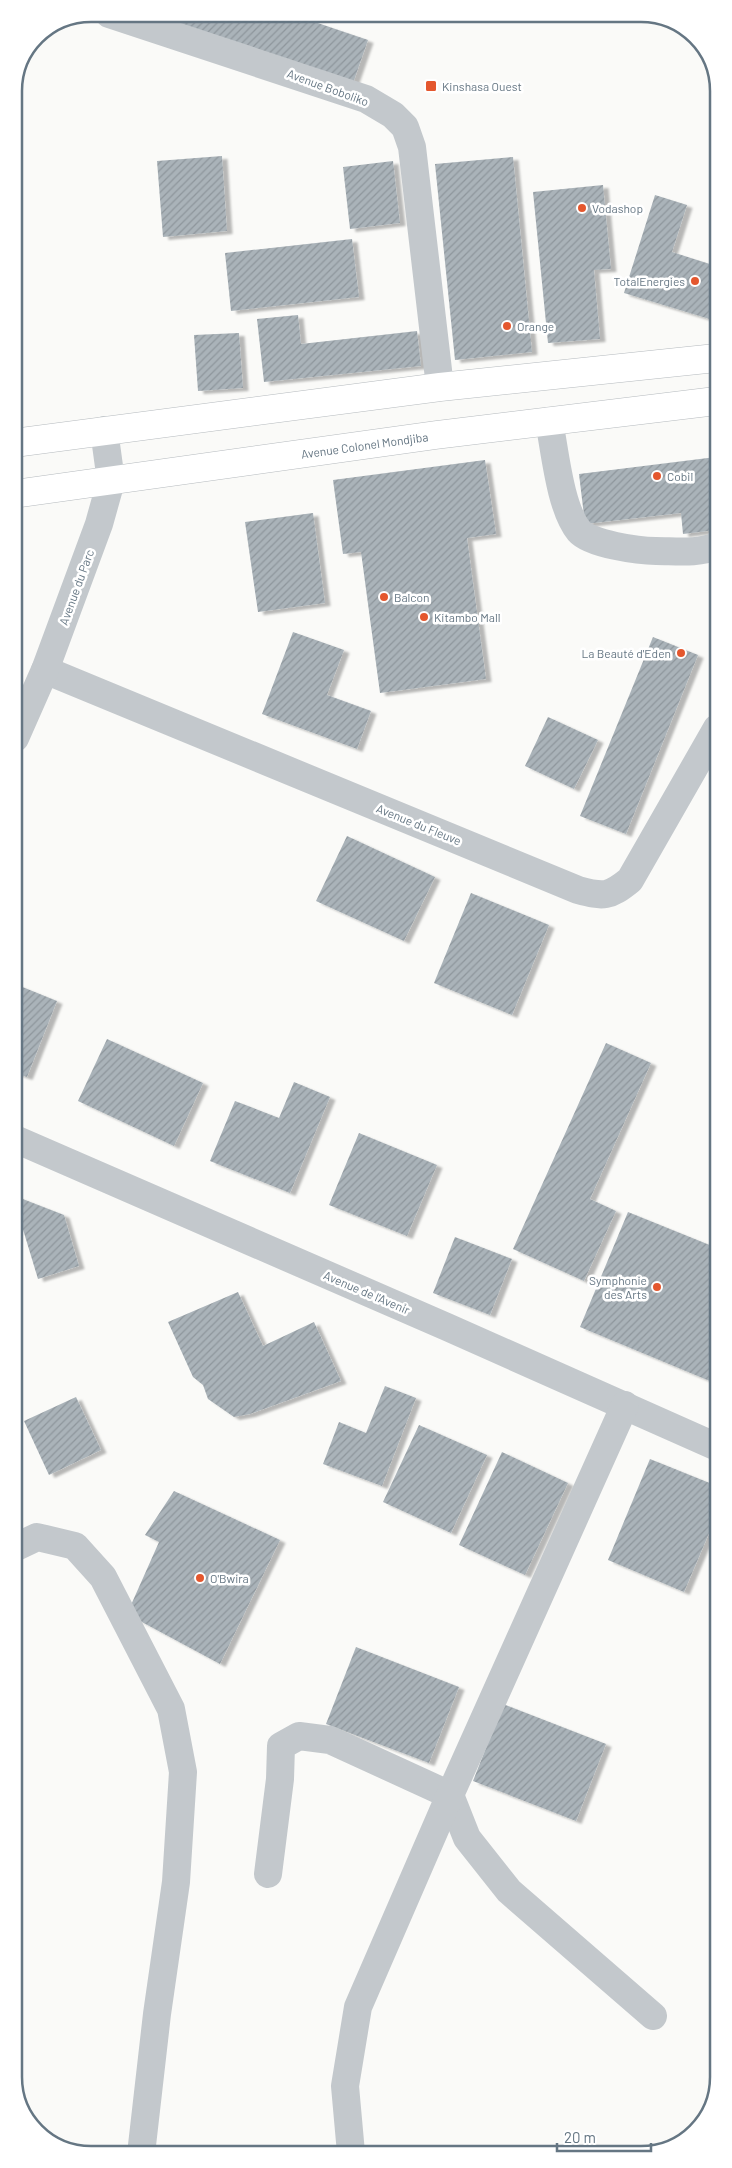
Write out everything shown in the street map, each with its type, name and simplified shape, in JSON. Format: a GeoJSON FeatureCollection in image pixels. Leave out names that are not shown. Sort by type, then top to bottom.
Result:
{"type":"FeatureCollection","features":[{"type":"Feature","properties":{"kind":"main road"},"geometry":{"type":"LineString","coordinates":[[22,442],[440,387],[710,359]]}},
{"type":"Feature","properties":{"kind":"main road","name":"Avenue Colonel Mondjiba"},"geometry":{"type":"LineString","coordinates":[[22,493],[436,435],[710,402]]}},
{"type":"Feature","properties":{"kind":"street","name":"Avenue Boboliko"},"geometry":{"type":"LineString","coordinates":[[133,22],[366,99],[393,115],[405,127],[412,147],[440,387]]}},
{"type":"Feature","properties":{"kind":"street"},"geometry":{"type":"LineString","coordinates":[[549,421],[564,499],[580,532],[603,544],[644,551],[705,551],[710,549]]}},
{"type":"Feature","properties":{"kind":"street","name":"Avenue du Parc"},"geometry":{"type":"LineString","coordinates":[[22,722],[45,670],[99,524],[111,482],[104,430]]}},
{"type":"Feature","properties":{"kind":"street","name":"Avenue du Fleuve"},"geometry":{"type":"LineString","coordinates":[[45,670],[578,890],[597,895],[614,892],[630,880],[710,739]]}},
{"type":"Feature","properties":{"kind":"street","name":"Avenue de l'Avenir"},"geometry":{"type":"LineString","coordinates":[[22,1142],[710,1443]]}},
{"type":"Feature","properties":{"kind":"street"},"geometry":{"type":"LineString","coordinates":[[350,2145],[345,2086],[358,2007],[450,1795],[625,1406]]}},
{"type":"Feature","properties":{"kind":"street"},"geometry":{"type":"LineString","coordinates":[[22,1544],[37,1537],[75,1546],[103,1577],[171,1709],[183,1772],[176,1882],[157,2014],[142,2145]]}},
{"type":"Feature","properties":{"kind":"street"},"geometry":{"type":"LineString","coordinates":[[268,1874],[280,1780],[281,1746],[299,1736],[330,1740],[450,1795],[467,1838],[509,1891],[654,2016]]}},
{"type":"Feature","properties":{"kind":"building"},"geometry":{"type":"Polygon","coordinates":[[[168,22],[316,22],[368,40],[352,86],[168,22]]]}},
{"type":"Feature","properties":{"kind":"building"},"geometry":{"type":"Polygon","coordinates":[[[222,156],[227,231],[163,237],[157,161],[222,156]]]}},
{"type":"Feature","properties":{"kind":"building"},"geometry":{"type":"Polygon","coordinates":[[[513,157],[532,352],[455,360],[435,164],[513,157]]]}},
{"type":"Feature","properties":{"kind":"building"},"geometry":{"type":"Polygon","coordinates":[[[393,161],[400,223],[350,229],[343,167],[393,161]]]}},
{"type":"Feature","properties":{"kind":"building"},"geometry":{"type":"Polygon","coordinates":[[[603,185],[611,269],[594,270],[600,339],[548,343],[533,192],[603,185]]]}},
{"type":"Feature","properties":{"kind":"building"},"geometry":{"type":"Polygon","coordinates":[[[655,195],[687,205],[672,252],[710,264],[710,319],[624,293],[655,195]]]}},
{"type":"Feature","properties":{"kind":"building"},"geometry":{"type":"Polygon","coordinates":[[[352,239],[359,297],[231,311],[225,253],[352,239]]]}},
{"type":"Feature","properties":{"kind":"building"},"geometry":{"type":"Polygon","coordinates":[[[298,315],[301,344],[417,331],[421,366],[264,382],[257,319],[298,315]]]}},
{"type":"Feature","properties":{"kind":"building"},"geometry":{"type":"Polygon","coordinates":[[[239,333],[243,388],[198,391],[194,335],[239,333]]]}},
{"type":"Feature","properties":{"kind":"building"},"geometry":{"type":"Polygon","coordinates":[[[710,458],[710,531],[683,534],[681,513],[585,524],[579,474],[710,458]]]}},
{"type":"Feature","properties":{"kind":"building","name":"Kitambo Mall"},"geometry":{"type":"Polygon","coordinates":[[[485,460],[496,534],[467,538],[486,679],[380,693],[361,552],[343,554],[333,480],[485,460]]]}},
{"type":"Feature","properties":{"kind":"building"},"geometry":{"type":"Polygon","coordinates":[[[313,513],[325,603],[258,612],[245,522],[313,513]]]}},
{"type":"Feature","properties":{"kind":"building"},"geometry":{"type":"Polygon","coordinates":[[[293,632],[344,650],[327,695],[371,711],[357,749],[262,714],[293,632]]]}},
{"type":"Feature","properties":{"kind":"building"},"geometry":{"type":"Polygon","coordinates":[[[653,637],[698,655],[626,834],[580,816],[653,637]]]}},
{"type":"Feature","properties":{"kind":"building"},"geometry":{"type":"Polygon","coordinates":[[[548,717],[598,740],[574,789],[525,766],[548,717]]]}},
{"type":"Feature","properties":{"kind":"building"},"geometry":{"type":"Polygon","coordinates":[[[347,836],[435,877],[404,941],[316,901],[347,836]]]}},
{"type":"Feature","properties":{"kind":"building"},"geometry":{"type":"Polygon","coordinates":[[[471,893],[549,925],[512,1015],[434,983],[471,893]]]}},
{"type":"Feature","properties":{"kind":"building"},"geometry":{"type":"Polygon","coordinates":[[[22,987],[57,1001],[27,1077],[22,1075],[22,987]]]}},
{"type":"Feature","properties":{"kind":"building"},"geometry":{"type":"Polygon","coordinates":[[[107,1039],[203,1083],[174,1146],[78,1101],[107,1039]]]}},
{"type":"Feature","properties":{"kind":"building"},"geometry":{"type":"Polygon","coordinates":[[[606,1043],[651,1063],[590,1199],[616,1211],[584,1281],[513,1249],[606,1043]]]}},
{"type":"Feature","properties":{"kind":"building"},"geometry":{"type":"Polygon","coordinates":[[[294,1082],[330,1097],[290,1193],[210,1161],[235,1101],[279,1118],[294,1082]]]}},
{"type":"Feature","properties":{"kind":"building"},"geometry":{"type":"Polygon","coordinates":[[[359,1133],[437,1165],[407,1236],[329,1205],[359,1133]]]}},
{"type":"Feature","properties":{"kind":"building"},"geometry":{"type":"Polygon","coordinates":[[[22,1199],[64,1215],[79,1266],[38,1279],[22,1226],[22,1199]]]}},
{"type":"Feature","properties":{"kind":"building","name":"Symphonie des Arts"},"geometry":{"type":"Polygon","coordinates":[[[628,1212],[710,1245],[710,1381],[580,1327],[628,1212]]]}},
{"type":"Feature","properties":{"kind":"building"},"geometry":{"type":"Polygon","coordinates":[[[455,1237],[512,1259],[490,1315],[433,1293],[455,1237]]]}},
{"type":"Feature","properties":{"kind":"building"},"geometry":{"type":"Polygon","coordinates":[[[238,1292],[263,1346],[314,1322],[341,1381],[250,1414],[234,1417],[208,1399],[203,1385],[193,1377],[168,1322],[238,1292]]]}},
{"type":"Feature","properties":{"kind":"building"},"geometry":{"type":"Polygon","coordinates":[[[385,1386],[416,1398],[382,1486],[323,1464],[339,1422],[366,1433],[385,1386]]]}},
{"type":"Feature","properties":{"kind":"building"},"geometry":{"type":"Polygon","coordinates":[[[76,1397],[101,1450],[49,1475],[24,1421],[76,1397]]]}},
{"type":"Feature","properties":{"kind":"building"},"geometry":{"type":"Polygon","coordinates":[[[419,1425],[487,1455],[451,1533],[383,1502],[419,1425]]]}},
{"type":"Feature","properties":{"kind":"building"},"geometry":{"type":"Polygon","coordinates":[[[502,1452],[568,1483],[525,1575],[459,1545],[502,1452]]]}},
{"type":"Feature","properties":{"kind":"building"},"geometry":{"type":"Polygon","coordinates":[[[650,1459],[710,1483],[710,1531],[684,1592],[608,1560],[650,1459]]]}},
{"type":"Feature","properties":{"kind":"building"},"geometry":{"type":"Polygon","coordinates":[[[174,1491],[280,1540],[220,1664],[127,1614],[159,1542],[145,1535],[174,1491]]]}},
{"type":"Feature","properties":{"kind":"building"},"geometry":{"type":"Polygon","coordinates":[[[356,1647],[459,1687],[429,1763],[326,1724],[356,1647]]]}},
{"type":"Feature","properties":{"kind":"building"},"geometry":{"type":"Polygon","coordinates":[[[503,1704],[606,1744],[576,1821],[473,1781],[503,1704]]]}},
{"type":"Feature","properties":{"kind":"place","name":"Kinshasa Ouest"},"geometry":{"type":"Point","coordinates":[431,86]}},
{"type":"Feature","properties":{"kind":"place","name":"Vodashop"},"geometry":{"type":"Point","coordinates":[582,208]}},
{"type":"Feature","properties":{"kind":"place","name":"TotalEnergies"},"geometry":{"type":"Point","coordinates":[695,281]}},
{"type":"Feature","properties":{"kind":"place","name":"Orange"},"geometry":{"type":"Point","coordinates":[507,326]}},
{"type":"Feature","properties":{"kind":"place","name":"Cobil"},"geometry":{"type":"Point","coordinates":[657,476]}},
{"type":"Feature","properties":{"kind":"place","name":"Balcon"},"geometry":{"type":"Point","coordinates":[384,597]}},
{"type":"Feature","properties":{"kind":"place","name":"Kitambo Mall"},"geometry":{"type":"Point","coordinates":[424,617]}},
{"type":"Feature","properties":{"kind":"place","name":"La Beauté d'Eden"},"geometry":{"type":"Point","coordinates":[681,653]}},
{"type":"Feature","properties":{"kind":"place","name":"Symphonie des Arts"},"geometry":{"type":"Point","coordinates":[657,1287]}},
{"type":"Feature","properties":{"kind":"place","name":"O'Bwira"},"geometry":{"type":"Point","coordinates":[200,1578]}}]}
